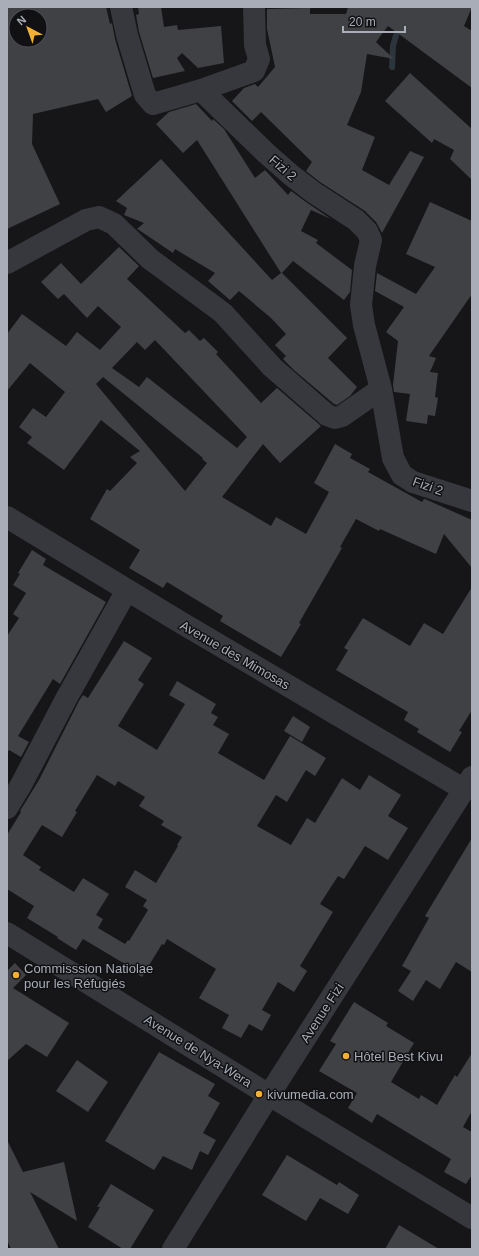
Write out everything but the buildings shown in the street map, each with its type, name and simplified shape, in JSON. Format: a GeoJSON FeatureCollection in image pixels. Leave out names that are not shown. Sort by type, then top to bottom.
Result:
{"type":"FeatureCollection","features":[{"type":"Feature","properties":{"kind":"street"},"geometry":{"type":"LineString","coordinates":[[121,7],[127,35],[145,95],[153,104],[201,90],[254,71],[259,59],[255,44],[254,7]]}},
{"type":"Feature","properties":{"kind":"street","name":"Fizi 2"},"geometry":{"type":"LineString","coordinates":[[201,90],[291,175],[313,192],[356,220],[367,231],[371,240],[365,266],[361,305],[364,325],[381,389],[393,458],[402,475],[413,482],[472,501]]}},
{"type":"Feature","properties":{"kind":"street"},"geometry":{"type":"LineString","coordinates":[[7,263],[86,220],[99,217],[114,224],[150,259],[223,313],[272,367],[327,415],[335,418],[342,416],[381,389]]}},
{"type":"Feature","properties":{"kind":"street","name":"Avenue des Mimosas"},"geometry":{"type":"LineString","coordinates":[[7,517],[127,590],[468,783]]}},
{"type":"Feature","properties":{"kind":"street"},"geometry":{"type":"LineString","coordinates":[[7,808],[127,590]]}},
{"type":"Feature","properties":{"kind":"street","name":"Avenue Fizi"},"geometry":{"type":"LineString","coordinates":[[173,1249],[269,1095],[468,783]]}},
{"type":"Feature","properties":{"kind":"street","name":"Avenue de Nya-Wera"},"geometry":{"type":"LineString","coordinates":[[7,933],[269,1095],[472,1218]]}},
{"type":"Feature","properties":{"kind":"waterway"},"geometry":{"type":"LineString","coordinates":[[392,67],[393,46],[399,25]]}},
{"type":"Feature","properties":{"kind":"place","name":"Commisssion Natiolae pour les Réfugiés"},"geometry":{"type":"Point","coordinates":[16,975]}},
{"type":"Feature","properties":{"kind":"place","name":"Hôtel Best Kivu"},"geometry":{"type":"Point","coordinates":[346,1056]}},
{"type":"Feature","properties":{"kind":"place","name":"kivumedia.com"},"geometry":{"type":"Point","coordinates":[259,1094]}}]}
